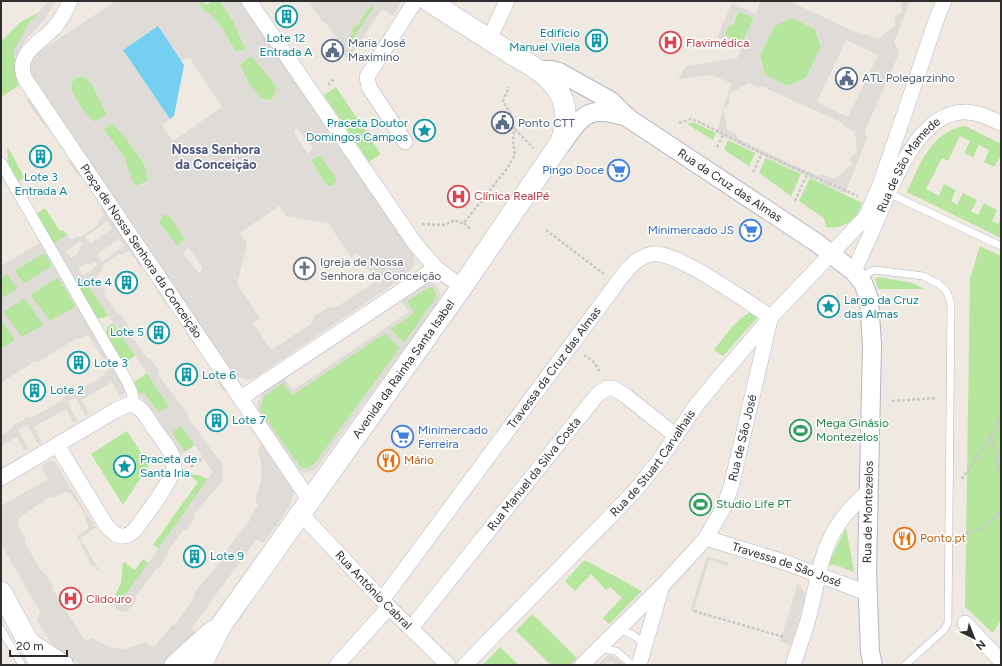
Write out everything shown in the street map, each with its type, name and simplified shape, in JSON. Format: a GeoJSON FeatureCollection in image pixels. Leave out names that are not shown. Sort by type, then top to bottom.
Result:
{"type":"FeatureCollection","features":[{"type":"Feature","properties":{"kind":"main road","name":"Avenida da Rainha Santa Isabel"},"geometry":{"type":"LineString","coordinates":[[201,665],[222,624],[462,288],[557,150],[565,128],[565,111],[562,96],[554,84],[537,70],[429,1]]}},
{"type":"Feature","properties":{"kind":"main road"},"geometry":{"type":"LineString","coordinates":[[1,592],[41,665]]}},
{"type":"Feature","properties":{"kind":"main road"},"geometry":{"type":"LineString","coordinates":[[175,665],[222,624]]}},
{"type":"Feature","properties":{"kind":"main road"},"geometry":{"type":"LineString","coordinates":[[30,644],[63,665]]}},
{"type":"Feature","properties":{"kind":"street","name":"Praça de Nossa Senhora da Conceição"},"geometry":{"type":"LineString","coordinates":[[70,1],[56,25],[26,54],[23,67],[25,79],[240,398],[306,508]]}},
{"type":"Feature","properties":{"kind":"street"},"geometry":{"type":"LineString","coordinates":[[250,1],[416,245],[436,268],[462,288]]}},
{"type":"Feature","properties":{"kind":"street"},"geometry":{"type":"LineString","coordinates":[[405,142],[369,87],[367,77],[416,1]]}},
{"type":"Feature","properties":{"kind":"street"},"geometry":{"type":"LineString","coordinates":[[489,40],[507,1]]}},
{"type":"Feature","properties":{"kind":"street"},"geometry":{"type":"LineString","coordinates":[[936,18],[939,1]]}},
{"type":"Feature","properties":{"kind":"street"},"geometry":{"type":"LineString","coordinates":[[936,18],[944,1]]}},
{"type":"Feature","properties":{"kind":"street","name":"Rua de Stuart Carvalhais"},"geometry":{"type":"LineString","coordinates":[[465,665],[634,492],[659,461],[703,398],[771,317],[832,254],[870,210],[881,182],[936,18]]}},
{"type":"Feature","properties":{"kind":"street"},"geometry":{"type":"LineString","coordinates":[[537,70],[547,69],[559,72],[611,101],[628,118]]}},
{"type":"Feature","properties":{"kind":"street"},"geometry":{"type":"LineString","coordinates":[[557,150],[574,127],[586,115],[601,111],[628,118]]}},
{"type":"Feature","properties":{"kind":"street","name":"Rua de São Mamede"},"geometry":{"type":"LineString","coordinates":[[856,275],[888,193],[905,159],[920,137],[934,124],[947,115],[963,112],[970,112],[1001,123]]}},
{"type":"Feature","properties":{"kind":"street"},"geometry":{"type":"LineString","coordinates":[[903,116],[908,141],[905,159]]}},
{"type":"Feature","properties":{"kind":"street","name":"Rua da Cruz das Almas"},"geometry":{"type":"LineString","coordinates":[[628,118],[832,254]]}},
{"type":"Feature","properties":{"kind":"street"},"geometry":{"type":"LineString","coordinates":[[1,163],[127,381],[132,392],[134,405],[144,414],[170,453],[174,461],[174,469],[169,479],[134,531],[129,536],[121,537],[109,529],[57,445]]}},
{"type":"Feature","properties":{"kind":"street","name":"Travessa da Cruz das Almas"},"geometry":{"type":"LineString","coordinates":[[337,665],[386,603],[617,283],[637,261],[653,254],[671,257],[689,266],[771,317]]}},
{"type":"Feature","properties":{"kind":"street","name":"Rua de Montezelos"},"geometry":{"type":"LineString","coordinates":[[832,254],[856,275],[869,299],[872,331],[867,593],[870,652],[873,665]]}},
{"type":"Feature","properties":{"kind":"street"},"geometry":{"type":"LineString","coordinates":[[240,398],[436,268]]}},
{"type":"Feature","properties":{"kind":"street","name":"Rua de São José"},"geometry":{"type":"LineString","coordinates":[[582,665],[662,585],[706,538],[724,507],[731,487],[771,317]]}},
{"type":"Feature","properties":{"kind":"street","name":"Rua Manuel da Silva Costa"},"geometry":{"type":"LineString","coordinates":[[411,628],[596,395],[607,388],[619,391],[676,436]]}},
{"type":"Feature","properties":{"kind":"street"},"geometry":{"type":"LineString","coordinates":[[1,478],[122,406],[134,405]]}},
{"type":"Feature","properties":{"kind":"street"},"geometry":{"type":"LineString","coordinates":[[793,665],[809,617],[818,574],[826,547],[839,521],[868,492]]}},
{"type":"Feature","properties":{"kind":"street","name":"Rua António Cabral"},"geometry":{"type":"LineString","coordinates":[[306,508],[386,603],[448,665]]}},
{"type":"Feature","properties":{"kind":"street","name":"Travessa de São José"},"geometry":{"type":"LineString","coordinates":[[706,538],[784,562],[867,593]]}},
{"type":"Feature","properties":{"kind":"street"},"geometry":{"type":"LineString","coordinates":[[638,665],[662,585]]}},
{"type":"Feature","properties":{"kind":"street"},"geometry":{"type":"LineString","coordinates":[[965,624],[1001,660]]}},
{"type":"Feature","properties":{"kind":"lane"},"geometry":{"type":"LineString","coordinates":[[888,193],[1001,246]]}},
{"type":"Feature","properties":{"kind":"lane"},"geometry":{"type":"LineString","coordinates":[[856,275],[875,270],[910,273],[932,279],[947,292],[951,303],[948,623],[944,630],[905,665]]}},
{"type":"Feature","properties":{"kind":"lane"},"geometry":{"type":"LineString","coordinates":[[1,629],[22,665]]}},
{"type":"Feature","properties":{"kind":"lane"},"geometry":{"type":"LineString","coordinates":[[618,630],[634,636],[640,640],[644,647]]}},
{"type":"Feature","properties":{"kind":"lane"},"geometry":{"type":"LineString","coordinates":[[598,650],[604,649],[616,651],[632,665]]}},
{"type":"Feature","properties":{"kind":"path"},"geometry":{"type":"LineString","coordinates":[[464,223],[515,155],[513,143],[514,129],[510,113],[503,101],[509,87]]}},
{"type":"Feature","properties":{"kind":"path"},"geometry":{"type":"LineString","coordinates":[[679,123],[691,119],[859,197]]}},
{"type":"Feature","properties":{"kind":"path"},"geometry":{"type":"LineString","coordinates":[[514,129],[533,148]]}},
{"type":"Feature","properties":{"kind":"path"},"geometry":{"type":"LineString","coordinates":[[717,147],[723,135]]}},
{"type":"Feature","properties":{"kind":"path"},"geometry":{"type":"LineString","coordinates":[[753,172],[762,153]]}},
{"type":"Feature","properties":{"kind":"path"},"geometry":{"type":"LineString","coordinates":[[795,201],[807,174]]}},
{"type":"Feature","properties":{"kind":"path"},"geometry":{"type":"LineString","coordinates":[[487,194],[495,199]]}},
{"type":"Feature","properties":{"kind":"path"},"geometry":{"type":"LineString","coordinates":[[415,221],[435,226],[445,225],[455,220],[460,223],[464,223],[471,230]]}},
{"type":"Feature","properties":{"kind":"path"},"geometry":{"type":"LineString","coordinates":[[546,230],[601,271]]}},
{"type":"Feature","properties":{"kind":"path"},"geometry":{"type":"LineString","coordinates":[[892,401],[951,397]]}},
{"type":"Feature","properties":{"kind":"path"},"geometry":{"type":"LineString","coordinates":[[950,498],[991,436],[1001,416]]}},
{"type":"Feature","properties":{"kind":"path"},"geometry":{"type":"LineString","coordinates":[[991,436],[1001,475]]}},
{"type":"Feature","properties":{"kind":"path"},"geometry":{"type":"LineString","coordinates":[[191,470],[192,465],[203,457]]}},
{"type":"Feature","properties":{"kind":"path"},"geometry":{"type":"LineString","coordinates":[[949,538],[967,535],[981,528],[1001,512]]}},
{"type":"Feature","properties":{"kind":"path"},"geometry":{"type":"LineString","coordinates":[[694,611],[784,637]]}},
{"type":"Feature","properties":{"kind":"green space"},"geometry":{"type":"Polygon","coordinates":[[[198,1],[202,1],[207,5],[211,1],[220,1],[232,19],[246,48],[236,52],[219,23],[201,7],[198,1]]]}},
{"type":"Feature","properties":{"kind":"green space"},"geometry":{"type":"Polygon","coordinates":[[[373,5],[375,6],[351,42],[348,38],[353,33],[351,30],[365,14],[364,12],[373,5]]]}},
{"type":"Feature","properties":{"kind":"green space"},"geometry":{"type":"Polygon","coordinates":[[[739,11],[754,18],[742,43],[724,35],[730,24],[733,25],[739,11]]]}},
{"type":"Feature","properties":{"kind":"green space"},"geometry":{"type":"Polygon","coordinates":[[[40,12],[28,25],[14,51],[21,84],[1,97],[1,41],[22,21],[40,12]]]}},
{"type":"Feature","properties":{"kind":"green space"},"geometry":{"type":"Polygon","coordinates":[[[792,18],[815,29],[821,47],[806,78],[787,86],[765,75],[760,56],[774,26],[792,18]]]}},
{"type":"Feature","properties":{"kind":"green space"},"geometry":{"type":"Polygon","coordinates":[[[251,56],[271,78],[277,91],[272,99],[266,100],[261,98],[256,94],[248,82],[240,64],[251,56]]]}},
{"type":"Feature","properties":{"kind":"green space"},"geometry":{"type":"Polygon","coordinates":[[[81,76],[91,82],[101,98],[107,115],[94,122],[77,103],[71,91],[73,80],[81,76]]]}},
{"type":"Feature","properties":{"kind":"green space"},"geometry":{"type":"Polygon","coordinates":[[[336,87],[381,154],[369,162],[324,95],[336,87]]]}},
{"type":"Feature","properties":{"kind":"green space"},"geometry":{"type":"Polygon","coordinates":[[[693,122],[716,133],[713,140],[687,124],[693,122]]]}},
{"type":"Feature","properties":{"kind":"green space"},"geometry":{"type":"Polygon","coordinates":[[[112,123],[135,148],[145,164],[148,180],[139,186],[133,183],[124,157],[104,130],[112,123]]]}},
{"type":"Feature","properties":{"kind":"green space"},"geometry":{"type":"Polygon","coordinates":[[[965,126],[1001,144],[1001,156],[994,167],[984,162],[989,150],[979,145],[973,157],[964,153],[970,141],[960,136],[948,161],[942,158],[926,189],[939,196],[944,184],[956,190],[951,201],[957,205],[963,193],[977,200],[971,211],[978,215],[984,203],[997,210],[992,221],[998,224],[1001,219],[1001,238],[907,192],[921,161],[935,142],[944,134],[953,129],[965,126]]]}},
{"type":"Feature","properties":{"kind":"green space"},"geometry":{"type":"Polygon","coordinates":[[[728,140],[755,153],[749,166],[724,150],[728,140]]]}},
{"type":"Feature","properties":{"kind":"green space"},"geometry":{"type":"Polygon","coordinates":[[[7,146],[25,178],[18,182],[8,165],[7,146]]]}},
{"type":"Feature","properties":{"kind":"green space"},"geometry":{"type":"Polygon","coordinates":[[[319,155],[336,177],[336,182],[333,186],[328,186],[324,182],[311,160],[319,155]]]}},
{"type":"Feature","properties":{"kind":"green space"},"geometry":{"type":"Polygon","coordinates":[[[766,158],[801,174],[791,196],[759,173],[766,158]]]}},
{"type":"Feature","properties":{"kind":"green space"},"geometry":{"type":"Polygon","coordinates":[[[810,178],[862,203],[853,219],[838,227],[826,227],[824,218],[799,201],[810,178]]]}},
{"type":"Feature","properties":{"kind":"green space"},"geometry":{"type":"Polygon","coordinates":[[[45,208],[60,231],[63,230],[67,235],[53,244],[36,214],[45,208]]]}},
{"type":"Feature","properties":{"kind":"green space"},"geometry":{"type":"Polygon","coordinates":[[[163,215],[167,215],[172,219],[185,240],[177,246],[160,224],[160,219],[163,215]]]}},
{"type":"Feature","properties":{"kind":"green space"},"geometry":{"type":"Polygon","coordinates":[[[980,246],[1001,256],[1001,619],[993,633],[965,607],[970,278],[980,246]]]}},
{"type":"Feature","properties":{"kind":"green space"},"geometry":{"type":"Polygon","coordinates":[[[45,253],[52,266],[24,284],[14,270],[45,253]]]}},
{"type":"Feature","properties":{"kind":"green space"},"geometry":{"type":"Polygon","coordinates":[[[7,274],[18,288],[1,299],[1,278],[7,274]]]}},
{"type":"Feature","properties":{"kind":"green space"},"geometry":{"type":"Polygon","coordinates":[[[58,277],[76,307],[50,321],[30,295],[58,277]]]}},
{"type":"Feature","properties":{"kind":"green space"},"geometry":{"type":"Polygon","coordinates":[[[878,277],[913,283],[924,289],[878,289],[875,279],[878,277]]]}},
{"type":"Feature","properties":{"kind":"green space"},"geometry":{"type":"Polygon","coordinates":[[[87,283],[108,315],[105,317],[95,317],[79,289],[87,283]]]}},
{"type":"Feature","properties":{"kind":"green space"},"geometry":{"type":"Polygon","coordinates":[[[432,287],[436,291],[436,298],[404,343],[390,329],[414,313],[407,301],[427,288],[432,287]]]}},
{"type":"Feature","properties":{"kind":"green space"},"geometry":{"type":"Polygon","coordinates":[[[24,298],[44,325],[22,337],[3,312],[24,298]]]}},
{"type":"Feature","properties":{"kind":"green space"},"geometry":{"type":"Polygon","coordinates":[[[752,312],[759,316],[723,356],[714,350],[726,334],[742,317],[752,312]]]}},
{"type":"Feature","properties":{"kind":"green space"},"geometry":{"type":"Polygon","coordinates":[[[1,319],[15,340],[1,349],[1,319]]]}},
{"type":"Feature","properties":{"kind":"green space"},"geometry":{"type":"Polygon","coordinates":[[[113,323],[135,356],[123,364],[106,334],[107,327],[113,323]]]}},
{"type":"Feature","properties":{"kind":"green space"},"geometry":{"type":"Polygon","coordinates":[[[385,333],[400,348],[316,462],[309,468],[301,468],[262,414],[260,409],[263,397],[283,382],[292,395],[385,333]]]}},
{"type":"Feature","properties":{"kind":"green space"},"geometry":{"type":"Polygon","coordinates":[[[147,373],[169,406],[159,413],[144,393],[139,394],[133,383],[147,373]]]}},
{"type":"Feature","properties":{"kind":"green space"},"geometry":{"type":"Polygon","coordinates":[[[182,425],[195,445],[185,452],[172,435],[173,431],[182,425]]]}},
{"type":"Feature","properties":{"kind":"green space"},"geometry":{"type":"Polygon","coordinates":[[[127,431],[149,465],[123,505],[91,454],[127,431]]]}},
{"type":"Feature","properties":{"kind":"green space"},"geometry":{"type":"Polygon","coordinates":[[[187,474],[198,475],[208,479],[159,549],[153,545],[198,482],[187,474]]]}},
{"type":"Feature","properties":{"kind":"green space"},"geometry":{"type":"Polygon","coordinates":[[[846,528],[854,572],[835,565],[827,566],[846,528]]]}},
{"type":"Feature","properties":{"kind":"green space"},"geometry":{"type":"Polygon","coordinates":[[[143,559],[149,563],[120,603],[112,601],[121,583],[124,562],[135,570],[143,559]]]}},
{"type":"Feature","properties":{"kind":"green space"},"geometry":{"type":"Polygon","coordinates":[[[585,560],[642,591],[609,624],[603,618],[622,598],[610,587],[606,590],[591,574],[575,591],[565,581],[585,560]]]}},
{"type":"Feature","properties":{"kind":"green space"},"geometry":{"type":"Polygon","coordinates":[[[532,614],[577,658],[570,665],[551,665],[516,631],[532,614]]]}},
{"type":"Feature","properties":{"kind":"green space"},"geometry":{"type":"Polygon","coordinates":[[[500,647],[519,665],[483,665],[500,647]]]}},
{"type":"Feature","properties":{"kind":"shaded area"},"geometry":{"type":"Polygon","coordinates":[[[48,1],[56,1],[46,18],[27,38],[19,52],[19,80],[15,64],[14,51],[28,25],[48,1]]]}},
{"type":"Feature","properties":{"kind":"shaded area"},"geometry":{"type":"Polygon","coordinates":[[[116,1],[198,1],[201,7],[219,23],[236,52],[245,48],[232,19],[220,1],[244,1],[414,254],[414,265],[407,275],[256,377],[248,380],[234,376],[30,76],[30,64],[33,57],[116,1]],[[157,26],[123,50],[170,119],[162,125],[173,141],[222,107],[189,57],[182,61],[157,26]],[[251,56],[240,64],[247,81],[260,98],[267,101],[272,99],[277,91],[274,83],[251,56]],[[78,77],[72,82],[71,89],[82,109],[94,122],[107,115],[91,83],[85,77],[78,77]],[[112,123],[104,130],[124,157],[133,183],[139,186],[143,185],[148,180],[144,164],[125,137],[112,123]],[[296,128],[294,133],[308,154],[313,148],[296,128]],[[319,155],[311,161],[328,186],[333,186],[336,182],[336,177],[319,155]],[[279,206],[240,233],[247,244],[237,284],[260,318],[253,323],[271,350],[312,323],[314,316],[328,307],[335,308],[376,281],[357,253],[351,257],[328,223],[286,216],[279,206]],[[163,215],[160,219],[160,224],[177,246],[185,240],[168,215],[163,215]],[[188,247],[183,253],[198,272],[201,272],[202,267],[188,247]]]}},
{"type":"Feature","properties":{"kind":"shaded area"},"geometry":{"type":"Polygon","coordinates":[[[308,1],[400,1],[400,4],[393,16],[382,9],[348,60],[340,50],[342,46],[325,22],[322,21],[308,1]],[[373,5],[364,12],[365,14],[358,20],[360,23],[351,30],[353,33],[348,38],[351,42],[375,6],[373,5]]]}},
{"type":"Feature","properties":{"kind":"shaded area"},"geometry":{"type":"Polygon","coordinates":[[[760,1],[789,1],[862,35],[866,34],[878,39],[896,25],[894,17],[902,12],[901,1],[910,1],[894,42],[899,53],[865,131],[867,138],[845,194],[716,133],[731,83],[712,75],[678,79],[686,66],[737,58],[741,48],[717,37],[732,3],[756,14],[760,1]],[[739,11],[732,25],[730,24],[724,35],[742,43],[754,18],[739,11]],[[792,18],[774,26],[760,56],[765,75],[787,86],[806,78],[821,47],[815,29],[792,18]],[[846,40],[817,102],[848,117],[878,55],[846,40]],[[749,83],[729,94],[730,102],[724,109],[727,130],[736,134],[738,139],[818,176],[821,174],[834,179],[852,165],[850,158],[857,153],[855,132],[844,126],[843,123],[763,87],[758,87],[749,83]]]}},
{"type":"Feature","properties":{"kind":"shaded area"},"geometry":{"type":"Polygon","coordinates":[[[30,97],[154,281],[144,267],[140,266],[130,252],[127,251],[122,255],[118,254],[102,266],[103,269],[96,277],[105,291],[104,295],[118,314],[122,316],[131,330],[130,334],[147,358],[151,359],[159,371],[158,374],[223,465],[222,482],[195,513],[195,517],[190,525],[187,529],[183,530],[167,552],[168,555],[160,567],[156,569],[136,596],[137,600],[127,612],[117,610],[112,601],[120,602],[213,472],[181,425],[172,433],[185,452],[181,455],[139,394],[144,393],[159,413],[169,406],[87,284],[79,289],[53,244],[67,235],[72,240],[77,236],[81,237],[99,224],[99,220],[104,214],[101,209],[102,205],[82,176],[79,176],[69,163],[70,158],[51,129],[47,129],[26,100],[30,97]],[[107,221],[85,237],[90,244],[112,229],[107,221]],[[119,239],[97,254],[102,262],[124,246],[119,239]],[[80,241],[66,251],[71,258],[78,253],[83,244],[80,241]],[[95,262],[85,264],[78,269],[83,276],[98,265],[95,262]]]}},
{"type":"Feature","properties":{"kind":"shaded area"},"geometry":{"type":"Polygon","coordinates":[[[43,241],[126,391],[120,397],[112,382],[82,400],[89,414],[86,416],[75,397],[67,402],[78,421],[74,423],[66,409],[34,427],[42,442],[38,444],[27,425],[18,430],[29,449],[25,451],[17,437],[1,446],[1,435],[11,429],[12,426],[28,417],[31,418],[61,401],[62,398],[99,379],[109,369],[89,336],[86,335],[79,339],[77,338],[38,362],[35,361],[1,383],[1,349],[15,340],[1,319],[1,299],[18,288],[7,274],[1,278],[1,266],[43,241]],[[45,253],[14,271],[25,284],[52,266],[45,253]],[[58,277],[30,295],[50,321],[76,307],[58,277]],[[24,298],[3,312],[22,337],[44,325],[24,298]]]}},
{"type":"Feature","properties":{"kind":"shaded area"},"geometry":{"type":"Polygon","coordinates":[[[429,282],[435,284],[441,295],[437,304],[316,469],[306,473],[300,471],[258,411],[258,401],[263,392],[284,378],[293,390],[409,312],[400,300],[429,282]],[[432,287],[427,288],[407,301],[414,313],[390,329],[404,343],[436,298],[435,290],[432,287]],[[385,333],[292,395],[283,382],[263,397],[260,409],[262,414],[301,468],[310,468],[316,462],[400,348],[385,333]]]}},
{"type":"Feature","properties":{"kind":"shaded area"},"geometry":{"type":"Polygon","coordinates":[[[158,287],[213,369],[186,334],[186,330],[171,307],[167,305],[157,291],[158,287]]]}},
{"type":"Feature","properties":{"kind":"shaded area"},"geometry":{"type":"Polygon","coordinates":[[[215,371],[293,487],[294,491],[290,505],[263,543],[257,539],[191,629],[197,633],[165,665],[83,665],[70,659],[53,646],[37,620],[40,612],[1,544],[1,506],[48,479],[41,466],[50,461],[54,461],[96,528],[80,538],[99,570],[91,565],[77,536],[88,529],[88,525],[85,518],[86,515],[70,493],[65,492],[54,498],[50,497],[19,518],[18,525],[26,540],[25,543],[42,572],[46,574],[53,586],[53,590],[84,639],[88,640],[91,638],[112,648],[125,649],[145,642],[152,647],[156,645],[172,625],[175,625],[195,596],[194,593],[221,561],[221,557],[250,520],[250,516],[258,505],[255,499],[261,482],[261,462],[258,450],[261,444],[227,391],[223,390],[214,376],[215,371]]]}},
{"type":"Feature","properties":{"kind":"shaded area"},"geometry":{"type":"Polygon","coordinates":[[[707,556],[729,564],[728,566],[709,560],[694,611],[691,610],[691,608],[707,556]]]}},
{"type":"Feature","properties":{"kind":"shaded area"},"geometry":{"type":"Polygon","coordinates":[[[798,583],[804,592],[805,600],[791,645],[780,642],[798,583]]]}},
{"type":"Feature","properties":{"kind":"shaded area"},"geometry":{"type":"Polygon","coordinates":[[[608,655],[616,657],[624,665],[617,665],[611,662],[604,665],[597,665],[608,655]]]}},
{"type":"Feature","properties":{"kind":"water"},"geometry":{"type":"Polygon","coordinates":[[[158,26],[184,65],[174,116],[170,119],[123,50],[158,26]]]}},
{"type":"Feature","properties":{"kind":"place","name":"Lote 12 Entrada A"},"geometry":{"type":"Point","coordinates":[286,17]}},
{"type":"Feature","properties":{"kind":"place","name":"Edifício Manuel Vilela"},"geometry":{"type":"Point","coordinates":[596,40]}},
{"type":"Feature","properties":{"kind":"place","name":"Flavimédica"},"geometry":{"type":"Point","coordinates":[671,43]}},
{"type":"Feature","properties":{"kind":"place","name":"Maria José Maximino"},"geometry":{"type":"Point","coordinates":[333,50]}},
{"type":"Feature","properties":{"kind":"place","name":"ATL Polegarzinho"},"geometry":{"type":"Point","coordinates":[847,78]}},
{"type":"Feature","properties":{"kind":"place","name":"Ponto CTT"},"geometry":{"type":"Point","coordinates":[503,123]}},
{"type":"Feature","properties":{"kind":"place","name":"Praceta Doutor Domingos Campos"},"geometry":{"type":"Point","coordinates":[424,130]}},
{"type":"Feature","properties":{"kind":"place","name":"Lote 3 Entrada A"},"geometry":{"type":"Point","coordinates":[41,156]}},
{"type":"Feature","properties":{"kind":"place","name":"Pingo Doce"},"geometry":{"type":"Point","coordinates":[619,170]}},
{"type":"Feature","properties":{"kind":"place","name":"Clínica RealPé"},"geometry":{"type":"Point","coordinates":[459,196]}},
{"type":"Feature","properties":{"kind":"place","name":"Minimercado JS"},"geometry":{"type":"Point","coordinates":[750,230]}},
{"type":"Feature","properties":{"kind":"place","name":"Igreja de Nossa Senhora da Conceição"},"geometry":{"type":"Point","coordinates":[304,269]}},
{"type":"Feature","properties":{"kind":"place","name":"Lote 4"},"geometry":{"type":"Point","coordinates":[127,282]}},
{"type":"Feature","properties":{"kind":"place","name":"Largo da Cruz das Almas"},"geometry":{"type":"Point","coordinates":[828,307]}},
{"type":"Feature","properties":{"kind":"place","name":"Lote 5"},"geometry":{"type":"Point","coordinates":[159,332]}},
{"type":"Feature","properties":{"kind":"place","name":"Lote 3"},"geometry":{"type":"Point","coordinates":[78,363]}},
{"type":"Feature","properties":{"kind":"place","name":"Lote 6"},"geometry":{"type":"Point","coordinates":[186,375]}},
{"type":"Feature","properties":{"kind":"place","name":"Lote 2"},"geometry":{"type":"Point","coordinates":[35,390]}},
{"type":"Feature","properties":{"kind":"place","name":"Lote 7"},"geometry":{"type":"Point","coordinates":[217,420]}},
{"type":"Feature","properties":{"kind":"place","name":"Mega Ginásio Montezelos"},"geometry":{"type":"Point","coordinates":[800,430]}},
{"type":"Feature","properties":{"kind":"place","name":"Minimercado Ferreira"},"geometry":{"type":"Point","coordinates":[403,437]}},
{"type":"Feature","properties":{"kind":"place","name":"Mário"},"geometry":{"type":"Point","coordinates":[389,460]}},
{"type":"Feature","properties":{"kind":"place","name":"Praceta de Santa Iria"},"geometry":{"type":"Point","coordinates":[124,466]}},
{"type":"Feature","properties":{"kind":"place","name":"Studio Life PT"},"geometry":{"type":"Point","coordinates":[700,504]}},
{"type":"Feature","properties":{"kind":"place","name":"Ponto.pt"},"geometry":{"type":"Point","coordinates":[905,538]}},
{"type":"Feature","properties":{"kind":"place","name":"Lote 9"},"geometry":{"type":"Point","coordinates":[195,556]}},
{"type":"Feature","properties":{"kind":"place","name":"Clidouro"},"geometry":{"type":"Point","coordinates":[71,599]}},
{"type":"Feature","properties":{"kind":"district","name":"Nossa Senhora da Conceição"},"geometry":{"type":"Point","coordinates":[216,156]}}]}
